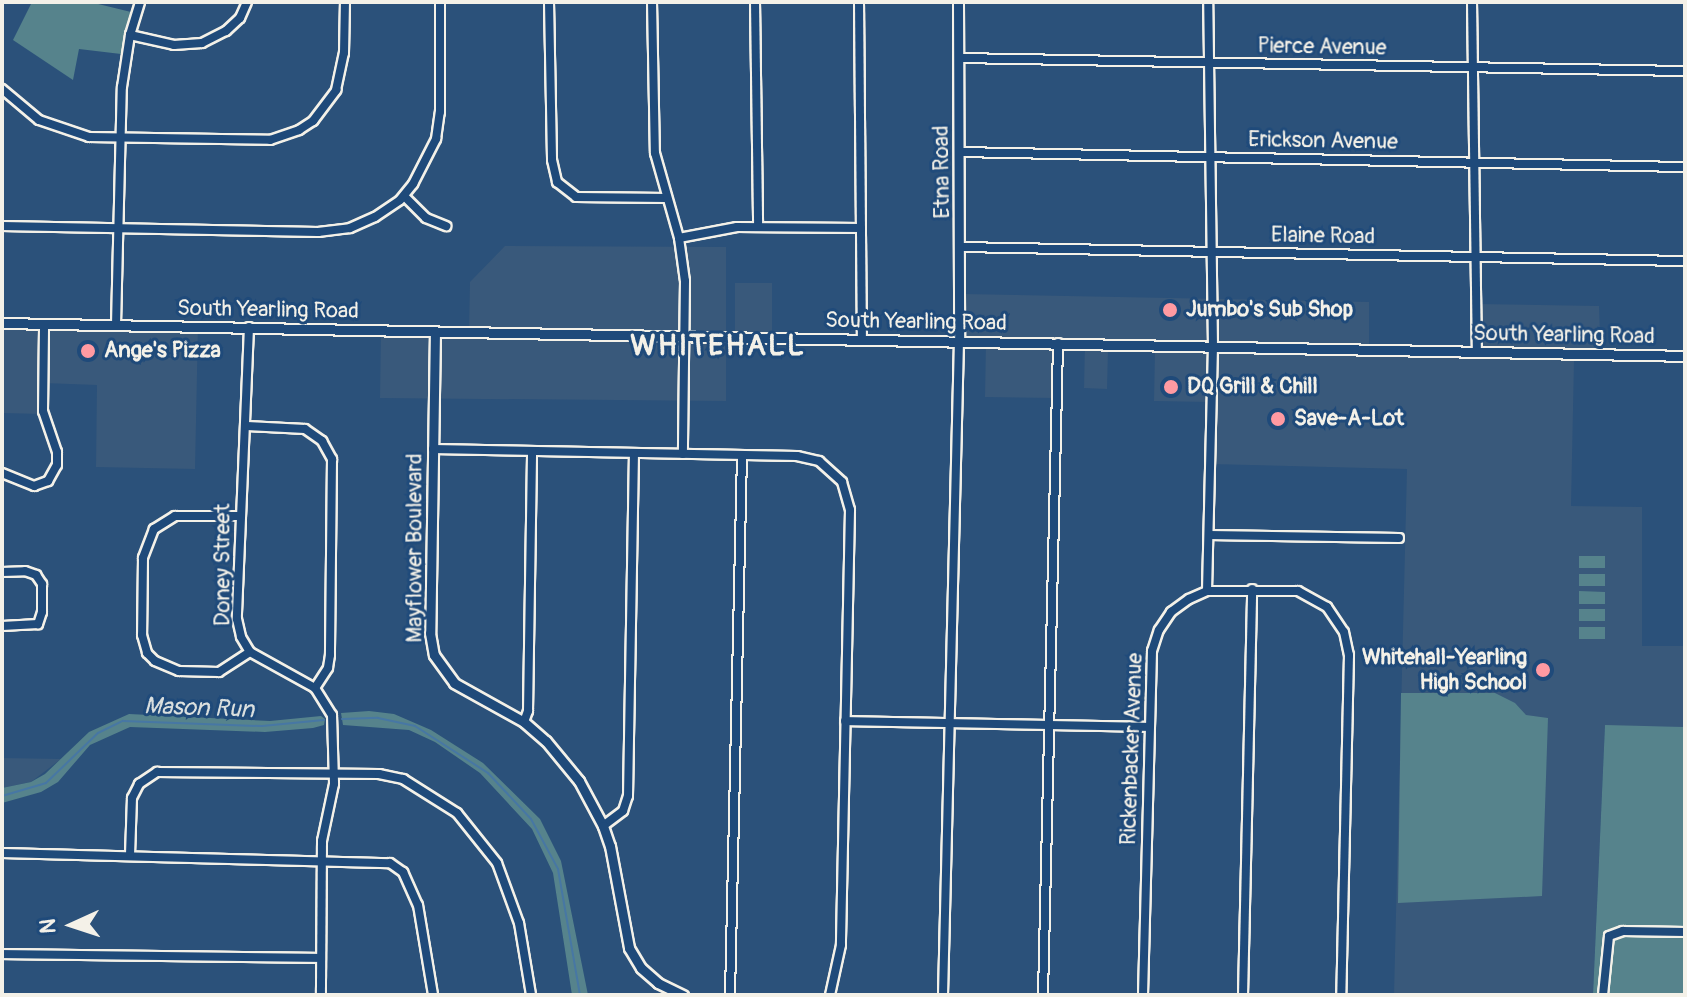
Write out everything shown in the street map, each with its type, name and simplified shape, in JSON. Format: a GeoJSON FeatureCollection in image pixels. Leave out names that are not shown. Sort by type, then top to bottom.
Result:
{"type":"FeatureCollection","features":[{"type":"Feature","properties":{"kind":"street"},"geometry":{"type":"LineString","coordinates":[[116,325],[122,87],[130,35],[140,2]]}},
{"type":"Feature","properties":{"kind":"street"},"geometry":{"type":"LineString","coordinates":[[130,35],[174,45],[202,43],[226,31],[240,18],[247,2]]}},
{"type":"Feature","properties":{"kind":"street"},"geometry":{"type":"LineString","coordinates":[[2,89],[23,109],[55,127],[89,137],[255,142],[286,136],[313,121],[336,90],[341,73],[345,2]]}},
{"type":"Feature","properties":{"kind":"street"},"geometry":{"type":"LineString","coordinates":[[2,226],[335,231],[375,217],[404,196],[426,165],[439,126],[440,2]]}},
{"type":"Feature","properties":{"kind":"street"},"geometry":{"type":"LineString","coordinates":[[549,2],[552,160],[557,182],[576,197],[666,198]]}},
{"type":"Feature","properties":{"kind":"street"},"geometry":{"type":"LineString","coordinates":[[652,2],[653,131],[666,198],[679,238],[685,335],[683,454]]}},
{"type":"Feature","properties":{"kind":"street"},"geometry":{"type":"LineString","coordinates":[[755,2],[758,226]]}},
{"type":"Feature","properties":{"kind":"street"},"geometry":{"type":"LineString","coordinates":[[859,2],[862,339]]}},
{"type":"Feature","properties":{"kind":"street","name":"Etna Road"},"geometry":{"type":"LineString","coordinates":[[958,2],[959,341]]}},
{"type":"Feature","properties":{"kind":"street"},"geometry":{"type":"LineString","coordinates":[[1208,2],[1213,346],[1207,591],[1298,591],[1318,600],[1335,616],[1347,642],[1341,995]]}},
{"type":"Feature","properties":{"kind":"street"},"geometry":{"type":"LineString","coordinates":[[1472,2],[1477,351]]}},
{"type":"Feature","properties":{"kind":"street","name":"Pierce Avenue"},"geometry":{"type":"LineString","coordinates":[[959,58],[1685,71]]}},
{"type":"Feature","properties":{"kind":"street","name":"Erickson Avenue"},"geometry":{"type":"LineString","coordinates":[[960,152],[1685,167]]}},
{"type":"Feature","properties":{"kind":"street"},"geometry":{"type":"LineString","coordinates":[[404,196],[426,218],[446,226]]}},
{"type":"Feature","properties":{"kind":"street"},"geometry":{"type":"LineString","coordinates":[[679,238],[718,229],[758,226],[861,228]]}},
{"type":"Feature","properties":{"kind":"street","name":"Elaine Road"},"geometry":{"type":"LineString","coordinates":[[960,247],[1685,261]]}},
{"type":"Feature","properties":{"kind":"street","name":"South Yearling Road"},"geometry":{"type":"LineString","coordinates":[[2,323],[1685,356]]}},
{"type":"Feature","properties":{"kind":"street"},"geometry":{"type":"LineString","coordinates":[[2,473],[34,486],[48,481],[56,469],[57,452],[43,411],[44,324]]}},
{"type":"Feature","properties":{"kind":"street","name":"Doney Street"},"geometry":{"type":"LineString","coordinates":[[249,327],[237,619],[250,652],[315,688]]}},
{"type":"Feature","properties":{"kind":"street","name":"Mayflower Boulevard"},"geometry":{"type":"LineString","coordinates":[[435,331],[430,633],[434,655],[454,683],[524,722],[564,761],[603,826],[629,948],[641,968],[658,983],[683,995]]}},
{"type":"Feature","properties":{"kind":"street"},"geometry":{"type":"LineString","coordinates":[[943,995],[959,341]]}},
{"type":"Feature","properties":{"kind":"street"},"geometry":{"type":"LineString","coordinates":[[1043,995],[1058,343]]}},
{"type":"Feature","properties":{"kind":"street"},"geometry":{"type":"LineString","coordinates":[[247,426],[305,429],[322,441],[332,459],[330,655],[328,668],[315,688],[332,715],[334,774],[322,859],[321,995]]}},
{"type":"Feature","properties":{"kind":"street"},"geometry":{"type":"LineString","coordinates":[[433,449],[807,458],[837,475],[847,492],[850,510],[841,945],[830,995]]}},
{"type":"Feature","properties":{"kind":"street"},"geometry":{"type":"LineString","coordinates":[[524,722],[528,711],[532,451]]}},
{"type":"Feature","properties":{"kind":"street"},"geometry":{"type":"LineString","coordinates":[[603,826],[623,811],[628,796],[634,453]]}},
{"type":"Feature","properties":{"kind":"street"},"geometry":{"type":"LineString","coordinates":[[730,995],[742,455]]}},
{"type":"Feature","properties":{"kind":"street"},"geometry":{"type":"LineString","coordinates":[[240,516],[175,516],[154,529],[143,558],[142,635],[143,645],[155,661],[179,671],[219,672],[250,652]]}},
{"type":"Feature","properties":{"kind":"street"},"geometry":{"type":"LineString","coordinates":[[1209,535],[1399,538]]}},
{"type":"Feature","properties":{"kind":"street"},"geometry":{"type":"LineString","coordinates":[[2,572],[25,571],[36,575],[42,584],[42,612],[38,624],[2,626]]}},
{"type":"Feature","properties":{"kind":"street"},"geometry":{"type":"LineString","coordinates":[[1243,995],[1252,589]]}},
{"type":"Feature","properties":{"kind":"street","name":"Rickenbacker Avenue"},"geometry":{"type":"LineString","coordinates":[[1143,995],[1151,661],[1159,630],[1179,605],[1207,591]]}},
{"type":"Feature","properties":{"kind":"street"},"geometry":{"type":"LineString","coordinates":[[845,721],[1149,727]]}},
{"type":"Feature","properties":{"kind":"street"},"geometry":{"type":"LineString","coordinates":[[130,855],[132,798],[139,784],[151,774],[172,770],[403,779],[434,795],[468,824],[493,855],[509,889],[519,923],[531,995]]}},
{"type":"Feature","properties":{"kind":"street"},"geometry":{"type":"LineString","coordinates":[[2,853],[382,861],[403,872],[418,905],[433,995]]}},
{"type":"Feature","properties":{"kind":"street"},"geometry":{"type":"LineString","coordinates":[[1603,995],[1609,936],[1623,931],[1685,932]]}},
{"type":"Feature","properties":{"kind":"street"},"geometry":{"type":"LineString","coordinates":[[2,954],[321,958]]}},
{"type":"Feature","properties":{"kind":"shaded area"},"geometry":{"type":"Polygon","coordinates":[[[505,246],[726,247],[726,401],[380,398],[381,330],[469,332],[470,282],[505,246]]]}},
{"type":"Feature","properties":{"kind":"shaded area"},"geometry":{"type":"Polygon","coordinates":[[[735,283],[772,283],[772,337],[735,337],[735,283]]]}},
{"type":"Feature","properties":{"kind":"shaded area","name":"Whitehall-Yearling High School"},"geometry":{"type":"Polygon","coordinates":[[[962,294],[1369,302],[1369,349],[1410,351],[1411,358],[1476,358],[1476,304],[1599,306],[1601,360],[1574,361],[1571,506],[1642,507],[1642,646],[1685,646],[1685,727],[1605,726],[1593,995],[1394,995],[1407,469],[1210,464],[1210,402],[1154,401],[1155,350],[1108,350],[1107,389],[1084,388],[1085,344],[1056,343],[1055,398],[985,397],[986,341],[962,340],[962,294]]]}},
{"type":"Feature","properties":{"kind":"shaded area"},"geometry":{"type":"Polygon","coordinates":[[[2,323],[198,326],[195,469],[96,467],[97,385],[43,383],[42,414],[2,413],[2,323]]]}},
{"type":"Feature","properties":{"kind":"shaded area"},"geometry":{"type":"Polygon","coordinates":[[[2,758],[61,759],[31,782],[2,788],[2,758]]]}},
{"type":"Feature","properties":{"kind":"green space"},"geometry":{"type":"Polygon","coordinates":[[[32,2],[90,2],[131,12],[121,54],[79,49],[73,80],[13,40],[32,2]]]}},
{"type":"Feature","properties":{"kind":"green space"},"geometry":{"type":"Polygon","coordinates":[[[1579,556],[1605,556],[1605,568],[1579,568],[1579,556]]]}},
{"type":"Feature","properties":{"kind":"green space"},"geometry":{"type":"Polygon","coordinates":[[[1579,574],[1605,574],[1605,586],[1579,586],[1579,574]]]}},
{"type":"Feature","properties":{"kind":"green space"},"geometry":{"type":"Polygon","coordinates":[[[1579,591],[1605,592],[1605,604],[1579,604],[1579,591]]]}},
{"type":"Feature","properties":{"kind":"green space"},"geometry":{"type":"Polygon","coordinates":[[[1579,609],[1605,609],[1605,621],[1579,621],[1579,609]]]}},
{"type":"Feature","properties":{"kind":"green space"},"geometry":{"type":"Polygon","coordinates":[[[1579,627],[1605,627],[1605,639],[1579,639],[1579,627]]]}},
{"type":"Feature","properties":{"kind":"green space"},"geometry":{"type":"Polygon","coordinates":[[[1401,693],[1495,693],[1515,703],[1526,715],[1548,718],[1542,896],[1398,903],[1401,693]]]}},
{"type":"Feature","properties":{"kind":"green space"},"geometry":{"type":"Polygon","coordinates":[[[369,711],[394,714],[431,730],[483,763],[540,819],[561,861],[588,995],[572,995],[553,873],[532,829],[480,773],[435,742],[409,730],[343,725],[341,713],[369,711]]]}},
{"type":"Feature","properties":{"kind":"green space"},"geometry":{"type":"Polygon","coordinates":[[[129,714],[270,721],[321,716],[325,719],[324,725],[313,728],[265,732],[130,727],[90,745],[58,782],[41,792],[2,803],[2,788],[31,782],[45,774],[89,732],[129,714]]]}},
{"type":"Feature","properties":{"kind":"green space"},"geometry":{"type":"Polygon","coordinates":[[[1605,725],[1685,727],[1685,995],[1593,995],[1605,725]]]}},
{"type":"Feature","properties":{"kind":"waterway","name":"Mason Run"},"geometry":{"type":"LineString","coordinates":[[342,719],[378,718],[415,726],[488,773],[531,819],[558,869],[580,995]]}},
{"type":"Feature","properties":{"kind":"waterway","name":"Mason Run"},"geometry":{"type":"LineString","coordinates":[[2,796],[46,783],[98,733],[123,721],[262,726],[324,720]]}},
{"type":"Feature","properties":{"kind":"place","name":"Jumbo's Sub Shop"},"geometry":{"type":"Point","coordinates":[1170,310]}},
{"type":"Feature","properties":{"kind":"place","name":"Ange's Pizza"},"geometry":{"type":"Point","coordinates":[88,351]}},
{"type":"Feature","properties":{"kind":"place","name":"DQ Grill & Chill"},"geometry":{"type":"Point","coordinates":[1171,387]}},
{"type":"Feature","properties":{"kind":"place","name":"Save-A-Lot"},"geometry":{"type":"Point","coordinates":[1278,419]}},
{"type":"Feature","properties":{"kind":"place","name":"Whitehall-Yearling High School"},"geometry":{"type":"Point","coordinates":[1543,670]}},
{"type":"Feature","properties":{"kind":"district","name":"WHITEHALL"},"geometry":{"type":"Point","coordinates":[718,346]}}]}
